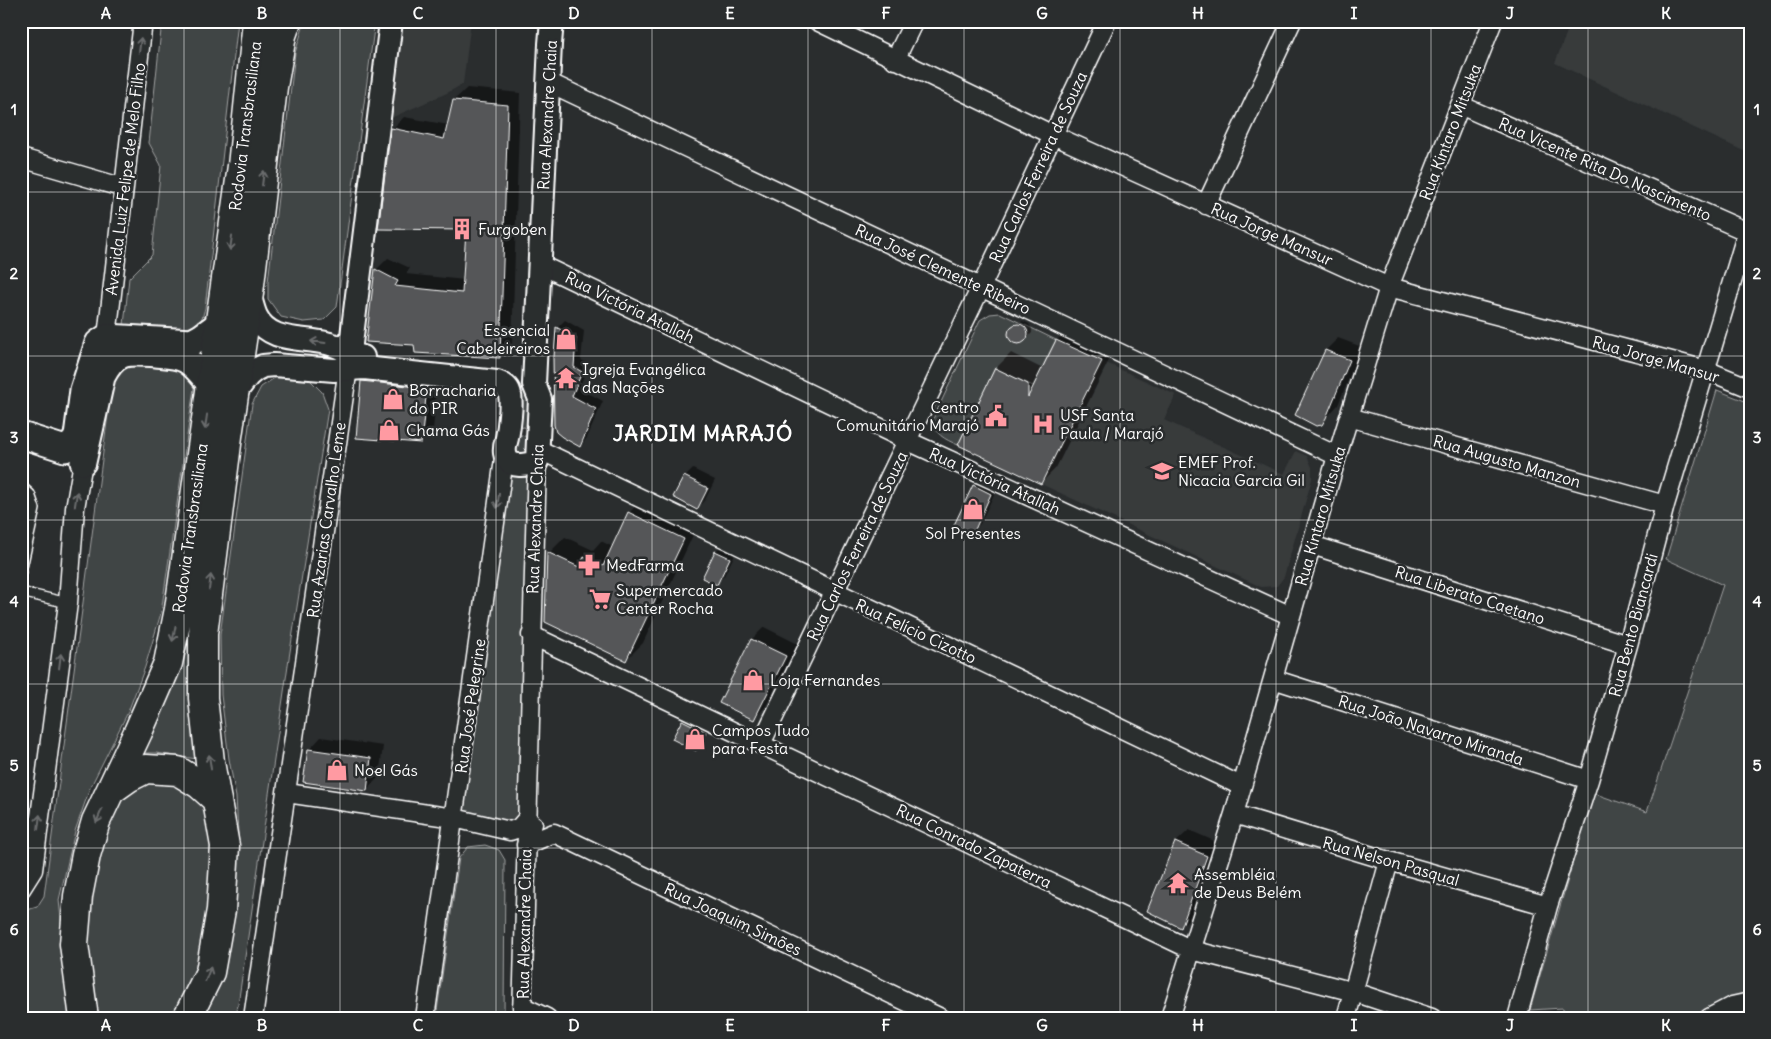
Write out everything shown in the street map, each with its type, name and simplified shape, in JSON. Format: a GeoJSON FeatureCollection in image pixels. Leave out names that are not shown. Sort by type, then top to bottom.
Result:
{"type":"FeatureCollection","features":[{"type":"Feature","properties":{"kind":"highway","name":"Rodovia Transbrasiliana"},"geometry":{"type":"LineString","coordinates":[[186,1016],[210,972],[221,910],[225,846],[210,762],[204,698],[204,634],[222,389],[220,324],[242,166],[257,21]]}},
{"type":"Feature","properties":{"kind":"highway","name":"Rodovia Transbrasiliana"},"geometry":{"type":"LineString","coordinates":[[87,1012],[74,944],[78,896],[86,855],[96,821],[168,663],[222,389],[249,293],[273,87],[282,35],[287,21]]}},
{"type":"Feature","properties":{"kind":"highway"},"geometry":{"type":"LineString","coordinates":[[110,790],[146,769],[178,771],[199,784],[217,800]]}},
{"type":"Feature","properties":{"kind":"main road"},"geometry":{"type":"LineString","coordinates":[[75,449],[83,390],[98,343],[107,337],[192,342],[220,324]]}},
{"type":"Feature","properties":{"kind":"main road"},"geometry":{"type":"LineString","coordinates":[[21,453],[68,467],[102,377],[108,366],[119,356],[129,352],[174,355],[193,365],[222,389]]}},
{"type":"Feature","properties":{"kind":"main road"},"geometry":{"type":"LineString","coordinates":[[21,435],[75,449]]}},
{"type":"Feature","properties":{"kind":"street","name":"Avenida Luiz Felipe de Melo Filho"},"geometry":{"type":"LineString","coordinates":[[107,337],[143,21]]}},
{"type":"Feature","properties":{"kind":"street","name":"Rua Azarias Carvalho Leme"},"geometry":{"type":"LineString","coordinates":[[254,1018],[349,361],[391,21]]}},
{"type":"Feature","properties":{"kind":"street","name":"Rua Alexandre Chaia"},"geometry":{"type":"LineString","coordinates":[[522,1012],[531,635],[540,399],[534,384],[552,21]]}},
{"type":"Feature","properties":{"kind":"street","name":"Rua Jorge Mansur"},"geometry":{"type":"LineString","coordinates":[[816,21],[1053,135],[1389,287],[1706,370],[1750,388]]}},
{"type":"Feature","properties":{"kind":"street"},"geometry":{"type":"LineString","coordinates":[[895,60],[914,21]]}},
{"type":"Feature","properties":{"kind":"street","name":"Rua Carlos Ferreira de Souza"},"geometry":{"type":"LineString","coordinates":[[761,744],[908,441],[1107,21]]}},
{"type":"Feature","properties":{"kind":"street"},"geometry":{"type":"LineString","coordinates":[[1206,205],[1292,21]]}},
{"type":"Feature","properties":{"kind":"street","name":"Rua Kintaro Mitsuka"},"geometry":{"type":"LineString","coordinates":[[1170,1018],[1234,814],[1337,456],[1389,287],[1493,21]]}},
{"type":"Feature","properties":{"kind":"street","name":"Rua José Clemente Ribeiro"},"geometry":{"type":"LineString","coordinates":[[548,82],[1337,456]]}},
{"type":"Feature","properties":{"kind":"street","name":"Rua Vicente Rita Do Nascimento"},"geometry":{"type":"LineString","coordinates":[[1460,105],[1749,232]]}},
{"type":"Feature","properties":{"kind":"street"},"geometry":{"type":"LineString","coordinates":[[21,158],[124,188]]}},
{"type":"Feature","properties":{"kind":"street","name":"Rua Bento Biancardi"},"geometry":{"type":"LineString","coordinates":[[1517,1018],[1548,906],[1589,780],[1628,645],[1665,505],[1749,232]]}},
{"type":"Feature","properties":{"kind":"street","name":"Rua Victória Atallah"},"geometry":{"type":"LineString","coordinates":[[539,264],[908,441],[1291,616]]}},
{"type":"Feature","properties":{"kind":"street"},"geometry":{"type":"LineString","coordinates":[[249,293],[256,316],[266,328],[282,338],[328,343],[349,361]]}},
{"type":"Feature","properties":{"kind":"street"},"geometry":{"type":"LineString","coordinates":[[222,389],[263,366],[274,365],[334,370],[349,361],[368,358],[515,372],[534,384]]}},
{"type":"Feature","properties":{"kind":"street","name":"Rua José Pelegrine"},"geometry":{"type":"LineString","coordinates":[[349,361],[364,368],[497,382],[504,385],[510,394],[509,425],[424,1018]]}},
{"type":"Feature","properties":{"kind":"street","name":"Rua Augusto Manzon"},"geometry":{"type":"LineString","coordinates":[[1349,416],[1665,505]]}},
{"type":"Feature","properties":{"kind":"street"},"geometry":{"type":"LineString","coordinates":[[521,433],[526,433],[537,450],[527,465],[518,466],[509,461],[506,445],[521,433]]}},
{"type":"Feature","properties":{"kind":"street"},"geometry":{"type":"LineString","coordinates":[[21,889],[33,870],[68,603],[75,508],[75,449]]}},
{"type":"Feature","properties":{"kind":"street","name":"Rua Felício Cizotto"},"geometry":{"type":"LineString","coordinates":[[537,450],[1241,786]]}},
{"type":"Feature","properties":{"kind":"street","name":"Rua Liberato Caetano"},"geometry":{"type":"LineString","coordinates":[[1312,544],[1628,645]]}},
{"type":"Feature","properties":{"kind":"street","name":"Rua Conrado Zapaterra"},"geometry":{"type":"LineString","coordinates":[[531,635],[1192,950],[1354,992],[1432,1018]]}},
{"type":"Feature","properties":{"kind":"street","name":"Rua João Navarro Miranda"},"geometry":{"type":"LineString","coordinates":[[1273,679],[1589,780]]}},
{"type":"Feature","properties":{"kind":"street"},"geometry":{"type":"LineString","coordinates":[[286,797],[510,831],[519,828],[526,820]]}},
{"type":"Feature","properties":{"kind":"street","name":"Rua Nelson Pasqual"},"geometry":{"type":"LineString","coordinates":[[1234,814],[1389,861],[1548,906]]}},
{"type":"Feature","properties":{"kind":"street","name":"Rua Joaquim Simões"},"geometry":{"type":"LineString","coordinates":[[526,820],[542,831],[554,833],[941,1018]]}},
{"type":"Feature","properties":{"kind":"street"},"geometry":{"type":"LineString","coordinates":[[453,822],[526,845],[554,833]]}},
{"type":"Feature","properties":{"kind":"street"},"geometry":{"type":"LineString","coordinates":[[1346,1018],[1389,861]]}},
{"type":"Feature","properties":{"kind":"street"},"geometry":{"type":"LineString","coordinates":[[1708,1018],[1732,1006],[1750,1002]]}},
{"type":"Feature","properties":{"kind":"street"},"geometry":{"type":"LineString","coordinates":[[522,1012],[547,1018]]}},
{"type":"Feature","properties":{"kind":"lane"},"geometry":{"type":"LineString","coordinates":[[21,486],[30,494],[35,509],[21,572]]}},
{"type":"Feature","properties":{"kind":"lane"},"geometry":{"type":"LineString","coordinates":[[21,592],[68,603]]}},
{"type":"Feature","properties":{"kind":"shaded area"},"geometry":{"type":"Polygon","coordinates":[[[162,21],[238,21],[205,308],[202,318],[196,325],[182,328],[124,325],[129,278],[152,255],[161,165],[149,143],[162,21]]]}},
{"type":"Feature","properties":{"kind":"shaded area"},"geometry":{"type":"Polygon","coordinates":[[[305,21],[375,21],[337,307],[324,320],[304,322],[281,317],[268,299],[268,282],[295,53],[305,21]]]}},
{"type":"Feature","properties":{"kind":"shaded area"},"geometry":{"type":"Polygon","coordinates":[[[402,21],[471,21],[463,84],[391,118],[402,21]]]}},
{"type":"Feature","properties":{"kind":"shaded area"},"geometry":{"type":"Polygon","coordinates":[[[1571,21],[1750,21],[1750,154],[1555,63],[1571,21]]]}},
{"type":"Feature","properties":{"kind":"shaded area"},"geometry":{"type":"Polygon","coordinates":[[[1000,313],[1056,340],[1033,386],[995,368],[958,445],[938,433],[933,419],[980,320],[990,314],[1000,313]]]}},
{"type":"Feature","properties":{"kind":"shaded area","name":"EMEF Prof. Nicacia Garcia Gil"},"geometry":{"type":"Polygon","coordinates":[[[1102,361],[1176,395],[1164,420],[1284,474],[1296,451],[1307,456],[1312,467],[1312,479],[1284,577],[1277,586],[1261,587],[1041,484],[1102,361]]]}},
{"type":"Feature","properties":{"kind":"shaded area"},"geometry":{"type":"Polygon","coordinates":[[[130,363],[171,366],[186,375],[194,388],[161,613],[145,667],[128,712],[90,788],[75,831],[59,900],[71,1018],[21,1018],[23,968],[21,967],[21,912],[37,907],[44,896],[113,377],[130,363]]]}},
{"type":"Feature","properties":{"kind":"shaded area"},"geometry":{"type":"Polygon","coordinates":[[[276,377],[310,380],[322,392],[328,409],[236,1018],[205,1018],[222,974],[234,909],[239,850],[236,797],[221,695],[220,635],[252,404],[261,387],[276,377]]]}},
{"type":"Feature","properties":{"kind":"shaded area"},"geometry":{"type":"Polygon","coordinates":[[[521,388],[531,389],[534,431],[524,427],[513,429],[515,395],[521,388]]]}},
{"type":"Feature","properties":{"kind":"shaded area"},"geometry":{"type":"Polygon","coordinates":[[[1717,390],[1750,403],[1750,1018],[1566,1018],[1563,1008],[1530,1010],[1593,793],[1647,812],[1723,585],[1666,559],[1717,390]]]}},
{"type":"Feature","properties":{"kind":"shaded area"},"geometry":{"type":"Polygon","coordinates":[[[522,435],[532,441],[523,462],[508,445],[517,436],[522,435]]]}},
{"type":"Feature","properties":{"kind":"shaded area"},"geometry":{"type":"Polygon","coordinates":[[[508,473],[528,473],[518,814],[516,821],[508,823],[466,815],[464,808],[508,473]]]}},
{"type":"Feature","properties":{"kind":"shaded area"},"geometry":{"type":"Polygon","coordinates":[[[189,617],[197,759],[156,753],[142,753],[189,617]]]}},
{"type":"Feature","properties":{"kind":"shaded area"},"geometry":{"type":"Polygon","coordinates":[[[168,778],[208,807],[215,854],[199,968],[174,1018],[103,1018],[91,1004],[83,965],[94,851],[126,788],[168,778]]]}},
{"type":"Feature","properties":{"kind":"shaded area"},"geometry":{"type":"Polygon","coordinates":[[[485,845],[499,850],[505,860],[504,1018],[436,1018],[459,858],[468,847],[485,845]]]}},
{"type":"Feature","properties":{"kind":"building","name":"Furgoben"},"geometry":{"type":"Polygon","coordinates":[[[453,100],[508,105],[500,358],[415,353],[414,345],[366,342],[375,269],[398,281],[395,286],[462,293],[466,230],[378,229],[391,128],[444,139],[453,100]]]}},
{"type":"Feature","properties":{"kind":"building"},"geometry":{"type":"Polygon","coordinates":[[[1018,324],[1025,327],[1028,334],[1025,341],[1018,344],[1011,341],[1008,334],[1011,327],[1018,324]]]}},
{"type":"Feature","properties":{"kind":"building"},"geometry":{"type":"Polygon","coordinates":[[[556,327],[576,338],[574,367],[582,372],[572,396],[596,409],[580,447],[556,432],[554,425],[553,356],[556,327]]]}},
{"type":"Feature","properties":{"kind":"building","name":"USF Santa Paula / Marajó"},"geometry":{"type":"Polygon","coordinates":[[[1056,340],[1102,361],[1041,484],[958,445],[995,368],[1028,384],[1028,397],[1056,340]]]}},
{"type":"Feature","properties":{"kind":"building"},"geometry":{"type":"Polygon","coordinates":[[[1325,350],[1350,360],[1326,418],[1322,425],[1316,426],[1295,415],[1325,350]]]}},
{"type":"Feature","properties":{"kind":"building"},"geometry":{"type":"Polygon","coordinates":[[[361,381],[427,388],[421,443],[356,438],[361,381]]]}},
{"type":"Feature","properties":{"kind":"building"},"geometry":{"type":"Polygon","coordinates":[[[684,476],[708,488],[697,510],[673,497],[684,476]]]}},
{"type":"Feature","properties":{"kind":"building","name":"Sol Presentes"},"geometry":{"type":"Polygon","coordinates":[[[973,485],[991,494],[973,534],[954,525],[973,485]]]}},
{"type":"Feature","properties":{"kind":"building","name":"Supermercado Center Rocha"},"geometry":{"type":"Polygon","coordinates":[[[628,512],[684,539],[626,661],[545,622],[547,552],[579,567],[584,557],[603,566],[628,512]]]}},
{"type":"Feature","properties":{"kind":"building"},"geometry":{"type":"Polygon","coordinates":[[[715,551],[730,558],[717,585],[702,578],[715,551]]]}},
{"type":"Feature","properties":{"kind":"building","name":"Loja Fernandes"},"geometry":{"type":"Polygon","coordinates":[[[751,639],[786,656],[754,720],[719,703],[751,639]]]}},
{"type":"Feature","properties":{"kind":"building"},"geometry":{"type":"Polygon","coordinates":[[[682,720],[706,732],[696,751],[672,739],[682,720]]]}},
{"type":"Feature","properties":{"kind":"building","name":"Noel Gás"},"geometry":{"type":"Polygon","coordinates":[[[308,749],[371,758],[367,791],[303,782],[308,749]]]}},
{"type":"Feature","properties":{"kind":"building","name":"Assembléia de Deus Belém"},"geometry":{"type":"Polygon","coordinates":[[[1175,842],[1207,856],[1181,928],[1147,911],[1175,842]]]}},
{"type":"Feature","properties":{"kind":"place","name":"Furgoben"},"geometry":{"type":"Point","coordinates":[462,229]}},
{"type":"Feature","properties":{"kind":"place","name":"Essencial Cabeleireiros"},"geometry":{"type":"Point","coordinates":[566,339]}},
{"type":"Feature","properties":{"kind":"place","name":"Igreja Evangélica das Nações"},"geometry":{"type":"Point","coordinates":[566,378]}},
{"type":"Feature","properties":{"kind":"place","name":"Borracharia do PIR"},"geometry":{"type":"Point","coordinates":[393,399]}},
{"type":"Feature","properties":{"kind":"place","name":"Centro Comunitário Marajó"},"geometry":{"type":"Point","coordinates":[996,416]}},
{"type":"Feature","properties":{"kind":"place","name":"USF Santa Paula / Marajó"},"geometry":{"type":"Point","coordinates":[1043,424]}},
{"type":"Feature","properties":{"kind":"place","name":"Chama Gás"},"geometry":{"type":"Point","coordinates":[389,430]}},
{"type":"Feature","properties":{"kind":"place","name":"EMEF Prof. Nicacia Garcia Gil"},"geometry":{"type":"Point","coordinates":[1162,471]}},
{"type":"Feature","properties":{"kind":"place","name":"Sol Presentes"},"geometry":{"type":"Point","coordinates":[973,509]}},
{"type":"Feature","properties":{"kind":"place","name":"MedFarma"},"geometry":{"type":"Point","coordinates":[589,565]}},
{"type":"Feature","properties":{"kind":"place","name":"Supermercado Center Rocha"},"geometry":{"type":"Point","coordinates":[600,599]}},
{"type":"Feature","properties":{"kind":"place","name":"Loja Fernandes"},"geometry":{"type":"Point","coordinates":[753,680]}},
{"type":"Feature","properties":{"kind":"place","name":"Campos Tudo para Festa"},"geometry":{"type":"Point","coordinates":[695,739]}},
{"type":"Feature","properties":{"kind":"place","name":"Noel Gás"},"geometry":{"type":"Point","coordinates":[337,770]}},
{"type":"Feature","properties":{"kind":"place","name":"Assembléia de Deus Belém"},"geometry":{"type":"Point","coordinates":[1178,883]}},
{"type":"Feature","properties":{"kind":"district","name":"JARDIM MARAJÓ"},"geometry":{"type":"Point","coordinates":[703,433]}}]}
